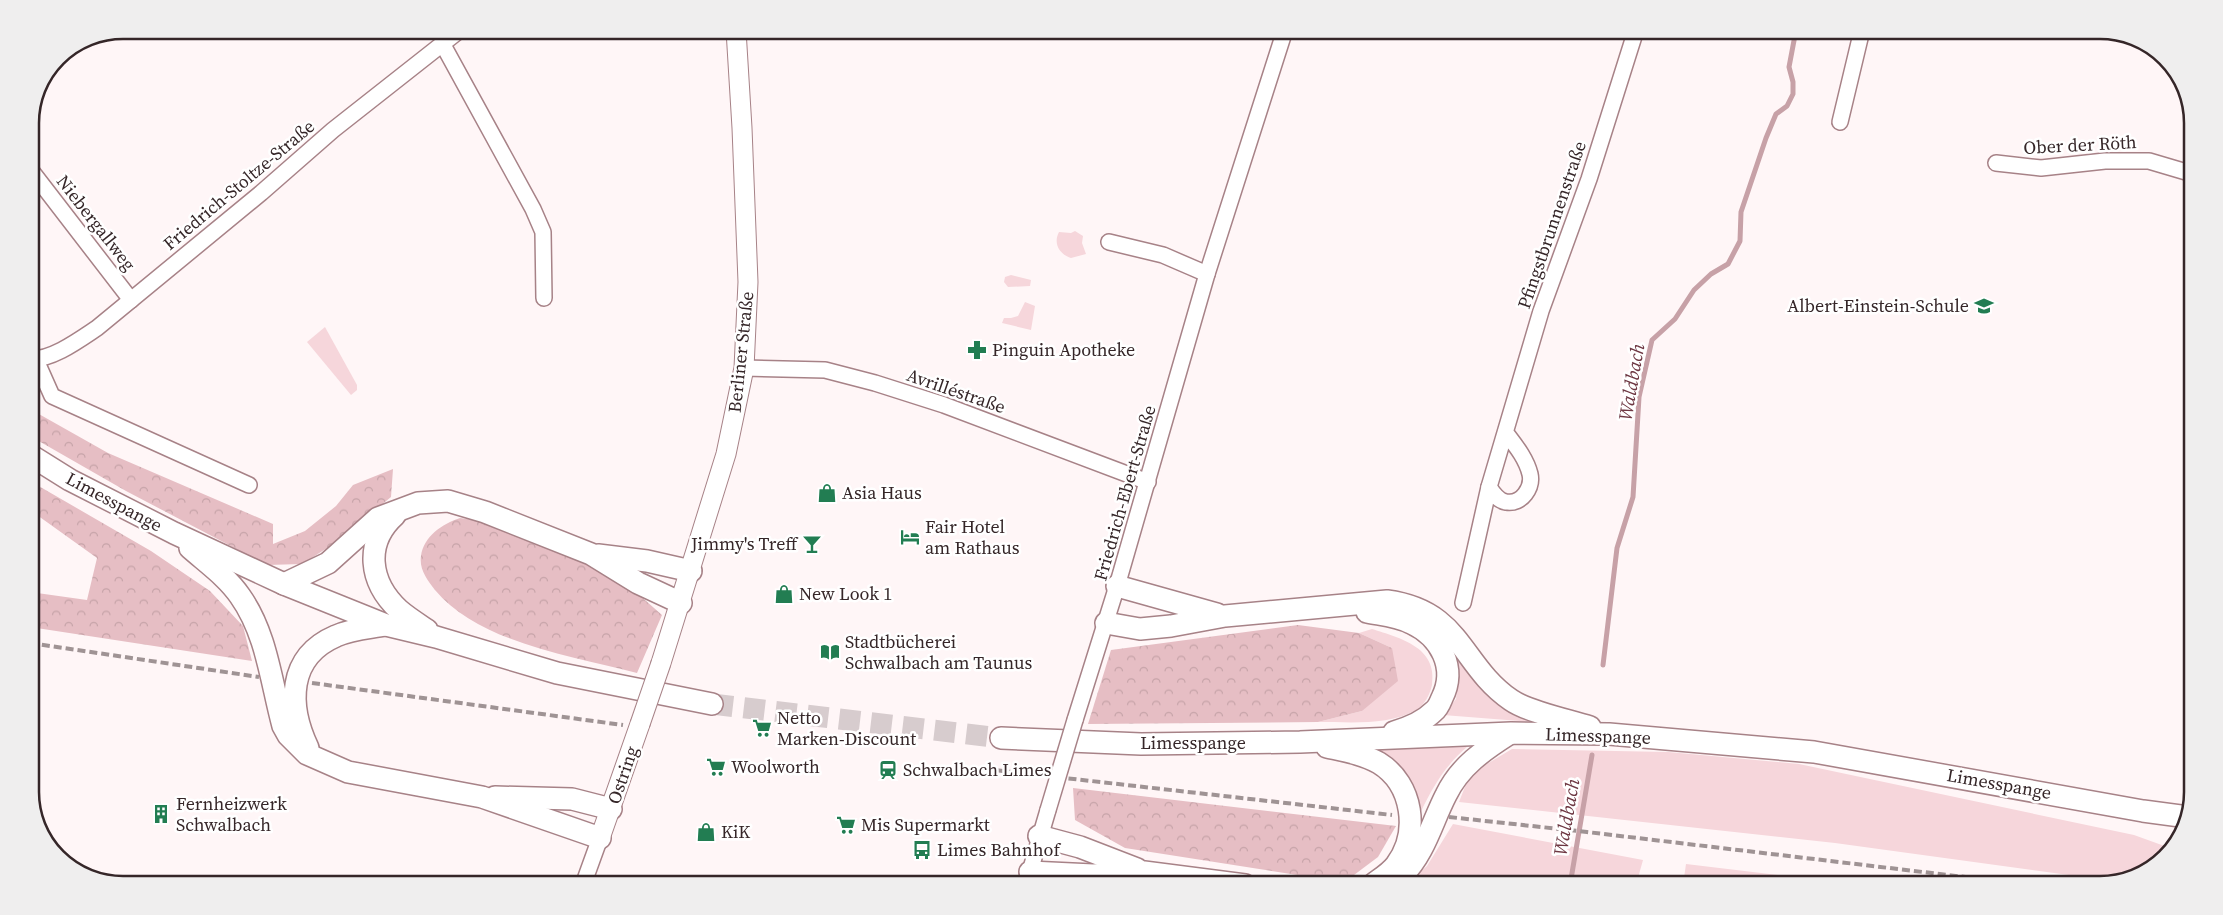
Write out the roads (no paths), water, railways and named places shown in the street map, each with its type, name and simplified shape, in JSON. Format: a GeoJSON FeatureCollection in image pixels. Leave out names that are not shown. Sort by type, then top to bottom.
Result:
{"type":"FeatureCollection","features":[{"type":"Feature","properties":{"kind":"main road","name":"Limesspange"},"geometry":{"type":"LineString","coordinates":[[39,461],[70,480],[174,532]]}},
{"type":"Feature","properties":{"kind":"main road"},"geometry":{"type":"LineString","coordinates":[[284,584],[328,563],[378,518],[406,507],[434,501],[460,504],[485,512],[591,554],[638,583],[681,603]]}},
{"type":"Feature","properties":{"kind":"main road"},"geometry":{"type":"LineString","coordinates":[[406,507],[382,529],[375,544],[375,573],[381,587],[399,610],[436,636]]}},
{"type":"Feature","properties":{"kind":"main road"},"geometry":{"type":"LineString","coordinates":[[174,532],[284,584],[386,625],[436,636],[557,673],[712,704]]}},
{"type":"Feature","properties":{"kind":"main road"},"geometry":{"type":"LineString","coordinates":[[174,532],[228,582],[243,601],[260,633],[283,726],[297,745],[317,760],[348,772],[482,797],[600,838]]}},
{"type":"Feature","properties":{"kind":"main road"},"geometry":{"type":"LineString","coordinates":[[591,554],[647,561],[691,571]]}},
{"type":"Feature","properties":{"kind":"main road"},"geometry":{"type":"LineString","coordinates":[[1117,586],[1194,609],[1225,616]]}},
{"type":"Feature","properties":{"kind":"main road"},"geometry":{"type":"LineString","coordinates":[[1106,623],[1140,629],[1171,626],[1225,616],[1387,601],[1406,604],[1431,616],[1450,631],[1493,685],[1511,701],[1532,710],[1609,734]]}},
{"type":"Feature","properties":{"kind":"main road"},"geometry":{"type":"LineString","coordinates":[[1324,607],[1391,616],[1412,623],[1432,638],[1444,652],[1448,670],[1448,687],[1436,710],[1424,719],[1400,730],[1370,738]]}},
{"type":"Feature","properties":{"kind":"main road"},"geometry":{"type":"LineString","coordinates":[[317,760],[308,748],[296,717],[294,700],[299,671],[307,658],[320,645],[335,636],[354,630],[386,625]]}},
{"type":"Feature","properties":{"kind":"main road"},"geometry":{"type":"LineString","coordinates":[[1403,876],[1411,867],[1422,848],[1447,793],[1466,765],[1484,750],[1511,733]]}},
{"type":"Feature","properties":{"kind":"main road","name":"Limesspange"},"geometry":{"type":"LineString","coordinates":[[1001,738],[1141,744],[1300,742],[1511,733],[1609,734],[1814,752],[2143,811],[2181,816]]}},
{"type":"Feature","properties":{"kind":"main road"},"geometry":{"type":"LineString","coordinates":[[1300,742],[1366,757],[1392,774],[1406,794],[1410,812],[1410,833],[1396,866],[1383,876]]}},
{"type":"Feature","properties":{"kind":"main road"},"geometry":{"type":"LineString","coordinates":[[482,797],[572,798],[611,809]]}},
{"type":"Feature","properties":{"kind":"main road"},"geometry":{"type":"LineString","coordinates":[[2143,811],[2176,828]]}},
{"type":"Feature","properties":{"kind":"main road"},"geometry":{"type":"LineString","coordinates":[[1040,836],[1080,847],[1144,872]]}},
{"type":"Feature","properties":{"kind":"main road"},"geometry":{"type":"LineString","coordinates":[[1071,876],[1144,872],[1175,876]]}},
{"type":"Feature","properties":{"kind":"street","name":"Friedrich-Stoltze-Straße"},"geometry":{"type":"LineString","coordinates":[[39,357],[68,347],[97,328],[261,193],[333,130],[448,39]]}},
{"type":"Feature","properties":{"kind":"street","name":"Berliner Straße"},"geometry":{"type":"LineString","coordinates":[[661,663],[731,437],[744,368],[748,282],[737,39]]}},
{"type":"Feature","properties":{"kind":"street","name":"Friedrich-Ebert-Straße"},"geometry":{"type":"LineString","coordinates":[[1029,876],[1148,482],[1207,274],[1282,39]]}},
{"type":"Feature","properties":{"kind":"street","name":"Pfingstbrunnenstraße"},"geometry":{"type":"LineString","coordinates":[[1463,603],[1489,487],[1541,311],[1589,179],[1633,39]]}},
{"type":"Feature","properties":{"kind":"street"},"geometry":{"type":"LineString","coordinates":[[1840,122],[1860,39]]}},
{"type":"Feature","properties":{"kind":"street"},"geometry":{"type":"LineString","coordinates":[[442,43],[533,209],[543,232],[544,298]]}},
{"type":"Feature","properties":{"kind":"street","name":"Ober der Röth"},"geometry":{"type":"LineString","coordinates":[[1996,163],[2041,168],[2105,161],[2149,161],[2184,171]]}},
{"type":"Feature","properties":{"kind":"street","name":"Niebergallweg"},"geometry":{"type":"LineString","coordinates":[[39,181],[131,300]]}},
{"type":"Feature","properties":{"kind":"street"},"geometry":{"type":"LineString","coordinates":[[1109,242],[1163,255],[1207,274]]}},
{"type":"Feature","properties":{"kind":"street","name":"Avrilléstraße"},"geometry":{"type":"LineString","coordinates":[[744,368],[825,370],[875,384],[944,405],[1148,482]]}},
{"type":"Feature","properties":{"kind":"street","name":"Friedrich-Stoltze-Straße"},"geometry":{"type":"LineString","coordinates":[[39,371],[52,396],[249,485]]}},
{"type":"Feature","properties":{"kind":"street"},"geometry":{"type":"LineString","coordinates":[[1489,487],[1497,498],[1506,502],[1515,502],[1524,496],[1529,487],[1531,476],[1526,463],[1506,433]]}},
{"type":"Feature","properties":{"kind":"street","name":"Ostring"},"geometry":{"type":"LineString","coordinates":[[586,876],[661,663]]}},
{"type":"Feature","properties":{"kind":"waterway","name":"Waldbach"},"geometry":{"type":"LineString","coordinates":[[1603,665],[1617,548],[1633,497],[1639,397],[1652,340],[1675,319],[1694,290],[1711,274],[1728,264],[1740,241],[1741,212],[1766,138],[1776,114],[1787,106],[1793,94],[1793,82],[1789,67],[1794,39]]}},
{"type":"Feature","properties":{"kind":"waterway","name":"Waldbach"},"geometry":{"type":"LineString","coordinates":[[1572,876],[1592,755]]}},
{"type":"Feature","properties":{"kind":"tunnel"},"geometry":{"type":"LineString","coordinates":[[712,704],[1001,738]]}},
{"type":"Feature","properties":{"kind":"railway"},"geometry":{"type":"LineString","coordinates":[[39,644],[259,677]]}},
{"type":"Feature","properties":{"kind":"railway"},"geometry":{"type":"LineString","coordinates":[[312,683],[623,725]]}},
{"type":"Feature","properties":{"kind":"railway"},"geometry":{"type":"LineString","coordinates":[[985,769],[1392,815]]}},
{"type":"Feature","properties":{"kind":"railway"},"geometry":{"type":"LineString","coordinates":[[1449,817],[1956,876]]}},
{"type":"Feature","properties":{"kind":"place","name":"Albert-Einstein-Schule"},"geometry":{"type":"Point","coordinates":[1984,306]}},
{"type":"Feature","properties":{"kind":"place","name":"Pinguin Apotheke"},"geometry":{"type":"Point","coordinates":[977,350]}},
{"type":"Feature","properties":{"kind":"place","name":"Asia Haus"},"geometry":{"type":"Point","coordinates":[827,493]}},
{"type":"Feature","properties":{"kind":"place","name":"Fair Hotel am Rathaus"},"geometry":{"type":"Point","coordinates":[910,537]}},
{"type":"Feature","properties":{"kind":"place","name":"Jimmy's Treff"},"geometry":{"type":"Point","coordinates":[812,544]}},
{"type":"Feature","properties":{"kind":"place","name":"New Look 1"},"geometry":{"type":"Point","coordinates":[784,594]}},
{"type":"Feature","properties":{"kind":"place","name":"Stadtbücherei Schwalbach am Taunus"},"geometry":{"type":"Point","coordinates":[830,652]}},
{"type":"Feature","properties":{"kind":"place","name":"Netto Marken-Discount"},"geometry":{"type":"Point","coordinates":[762,728]}},
{"type":"Feature","properties":{"kind":"place","name":"Woolworth"},"geometry":{"type":"Point","coordinates":[716,767]}},
{"type":"Feature","properties":{"kind":"place","name":"Schwalbach Limes"},"geometry":{"type":"Point","coordinates":[888,770]}},
{"type":"Feature","properties":{"kind":"place","name":"Fernheizwerk Schwalbach"},"geometry":{"type":"Point","coordinates":[161,814]}},
{"type":"Feature","properties":{"kind":"place","name":"Mis Supermarkt"},"geometry":{"type":"Point","coordinates":[846,825]}},
{"type":"Feature","properties":{"kind":"place","name":"KiK"},"geometry":{"type":"Point","coordinates":[706,832]}},
{"type":"Feature","properties":{"kind":"place","name":"Limes Bahnhof"},"geometry":{"type":"Point","coordinates":[922,850]}}]}
